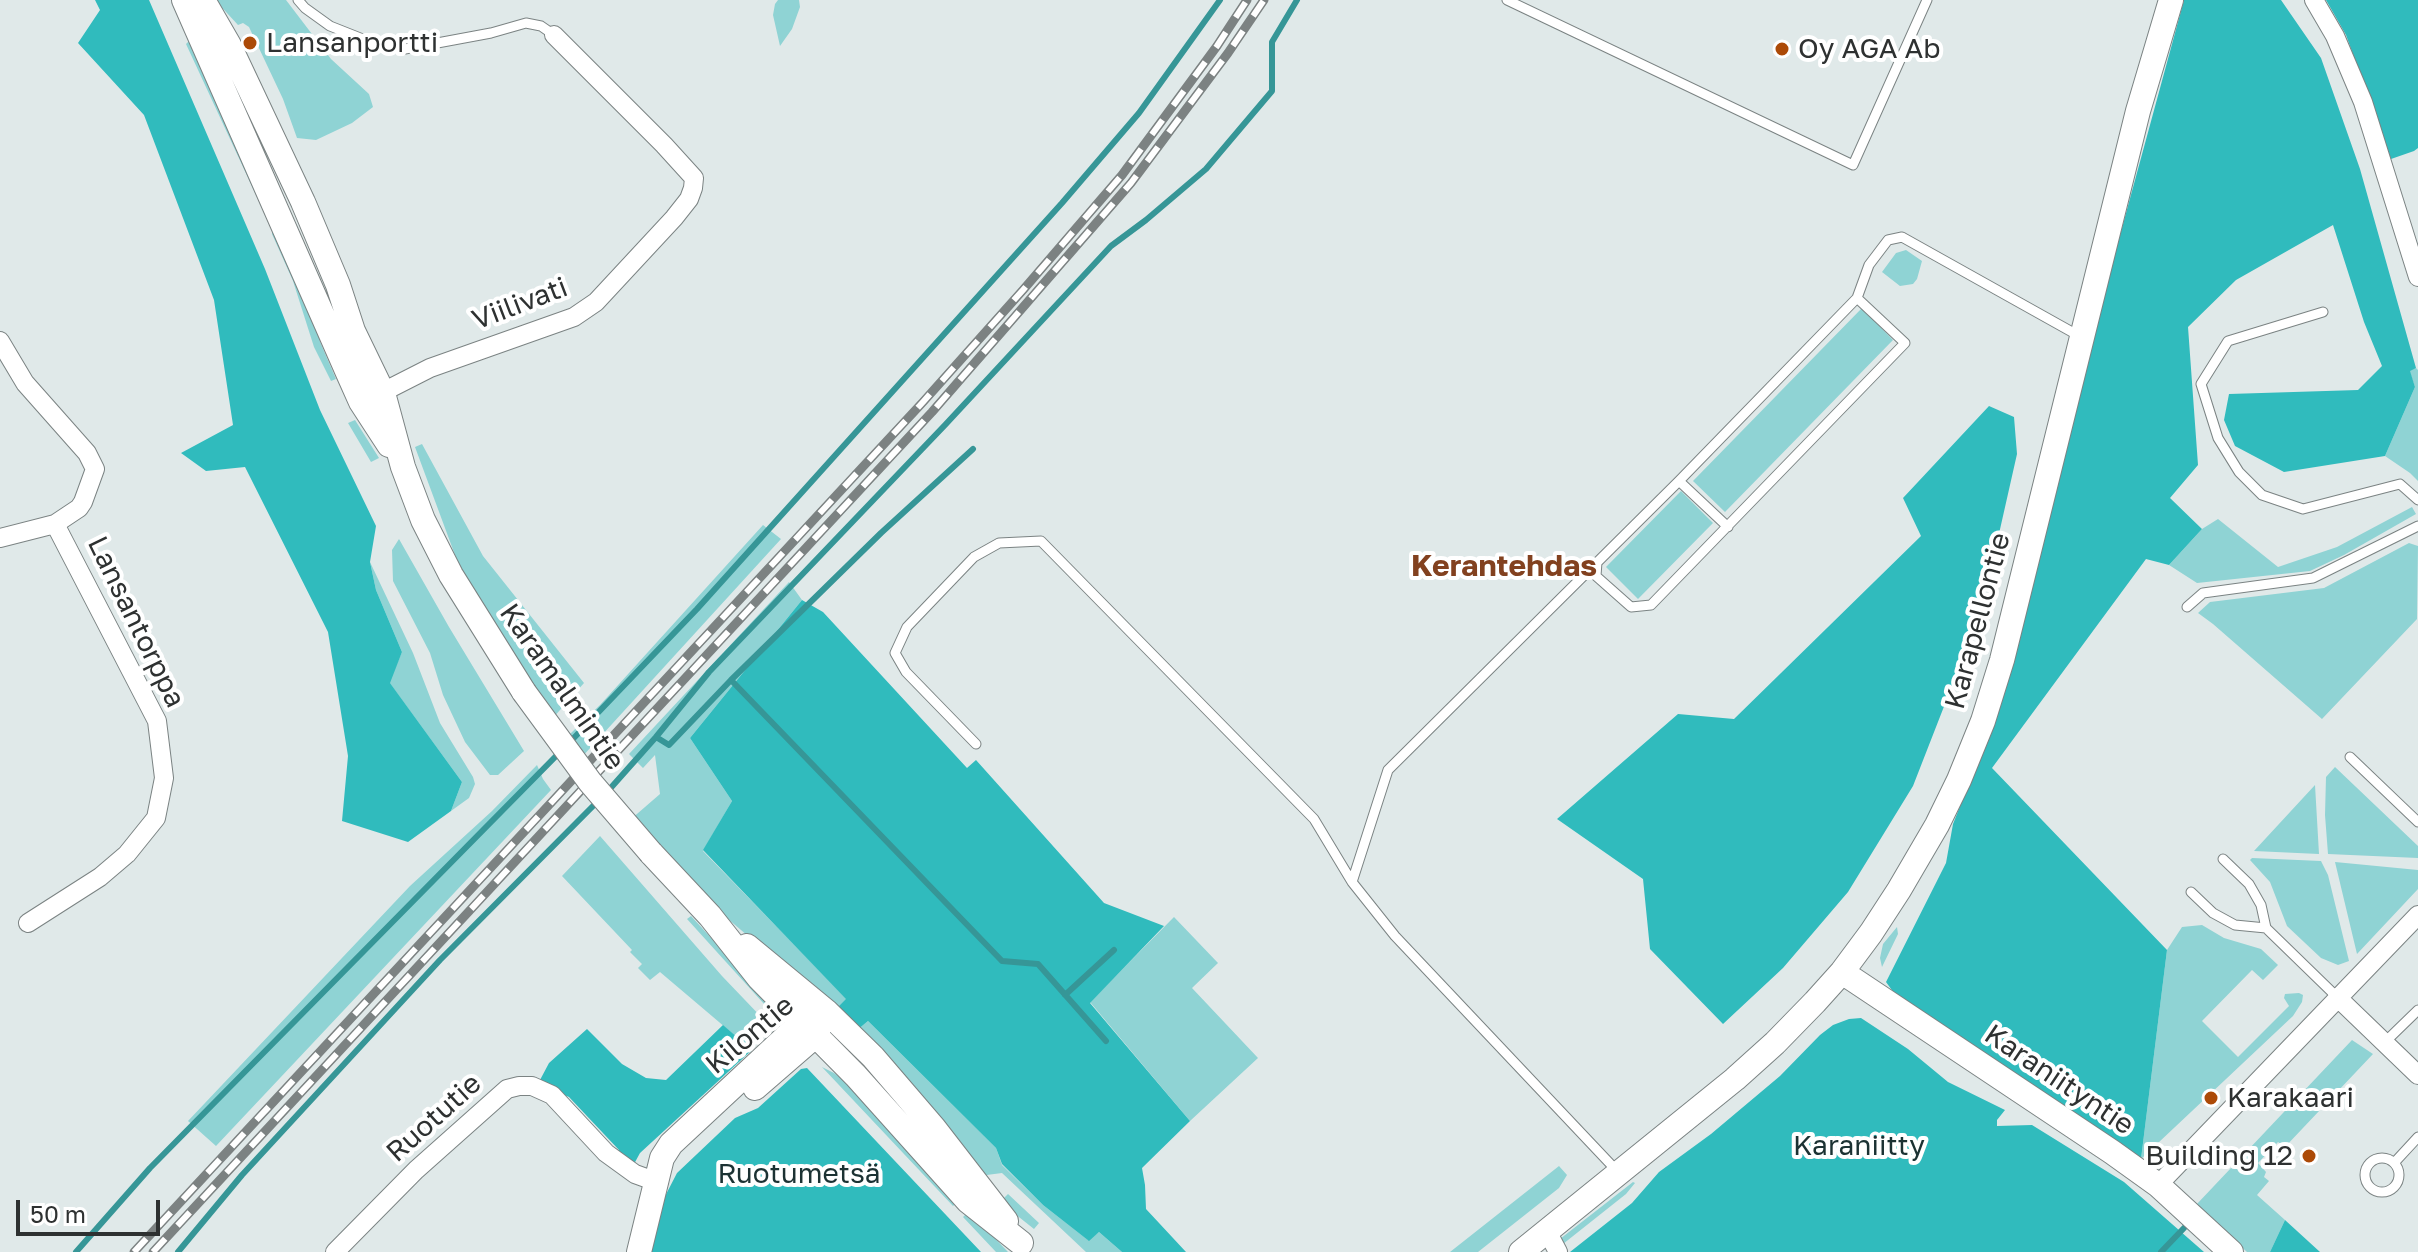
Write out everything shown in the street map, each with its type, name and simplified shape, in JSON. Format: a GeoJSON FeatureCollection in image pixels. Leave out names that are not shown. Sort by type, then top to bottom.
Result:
{"type":"FeatureCollection","features":[{"type":"Feature","properties":{"kind":"street","name":"Karamalmintie"},"geometry":{"type":"LineString","coordinates":[[184,0],[372,397],[423,520],[451,575],[524,692],[590,782],[710,916],[759,978],[856,1076],[968,1201],[1025,1248]]}},
{"type":"Feature","properties":{"kind":"street","name":"Karamalmintie"},"geometry":{"type":"LineString","coordinates":[[203,0],[229,45],[303,202],[338,285],[372,397]]}},
{"type":"Feature","properties":{"kind":"street","name":"Karapellontie"},"geometry":{"type":"LineString","coordinates":[[1619,1173],[1775,1043],[1842,972],[1899,890],[1959,780],[1983,721],[2002,660],[2138,111],[2171,0]]}},
{"type":"Feature","properties":{"kind":"street"},"geometry":{"type":"LineString","coordinates":[[2314,0],[2335,36],[2363,102],[2418,277]]}},
{"type":"Feature","properties":{"kind":"street","name":"Viilivati"},"geometry":{"type":"LineString","coordinates":[[372,397],[430,368],[574,317],[596,302],[689,199],[694,178],[554,35]]}},
{"type":"Feature","properties":{"kind":"street"},"geometry":{"type":"LineString","coordinates":[[0,341],[25,383],[87,453],[95,469],[79,508],[55,524],[0,538]]}},
{"type":"Feature","properties":{"kind":"street","name":"Lansantorppa"},"geometry":{"type":"LineString","coordinates":[[28,923],[100,877],[127,854],[156,818],[164,778],[157,721],[55,524]]}},
{"type":"Feature","properties":{"kind":"street"},"geometry":{"type":"LineString","coordinates":[[2158,1185],[2418,915]]}},
{"type":"Feature","properties":{"kind":"street","name":"Karamalmintie"},"geometry":{"type":"LineString","coordinates":[[710,916],[827,1012],[873,1057],[919,1110],[1025,1248]]}},
{"type":"Feature","properties":{"kind":"street","name":"Karaniityntie"},"geometry":{"type":"LineString","coordinates":[[1842,972],[2158,1185],[2231,1252]]}},
{"type":"Feature","properties":{"kind":"street"},"geometry":{"type":"LineString","coordinates":[[2337,997],[2418,1075]]}},
{"type":"Feature","properties":{"kind":"street","name":"Kilontie"},"geometry":{"type":"LineString","coordinates":[[639,1252],[662,1158],[671,1144],[827,1012]]}},
{"type":"Feature","properties":{"kind":"street","name":"Ruotutie"},"geometry":{"type":"LineString","coordinates":[[335,1252],[416,1170],[507,1089],[519,1086],[532,1086],[552,1095],[620,1165],[657,1182]]}},
{"type":"Feature","properties":{"kind":"street"},"geometry":{"type":"LineString","coordinates":[[1521,1252],[1553,1242],[1619,1173]]}},
{"type":"Feature","properties":{"kind":"lane"},"geometry":{"type":"LineString","coordinates":[[298,0],[330,26],[378,45],[405,49],[491,33],[526,23],[541,26],[554,35]]}},
{"type":"Feature","properties":{"kind":"lane"},"geometry":{"type":"LineString","coordinates":[[1507,0],[1853,165],[1927,0]]}},
{"type":"Feature","properties":{"kind":"lane"},"geometry":{"type":"LineString","coordinates":[[1352,882],[1388,770],[1679,481],[1857,298],[1869,265],[1888,240],[1902,237],[2082,338]]}},
{"type":"Feature","properties":{"kind":"lane"},"geometry":{"type":"LineString","coordinates":[[1597,562],[1596,576],[1631,607],[1651,605],[1728,527],[1905,343],[1857,298]]}},
{"type":"Feature","properties":{"kind":"lane"},"geometry":{"type":"LineString","coordinates":[[2323,312],[2228,341],[2201,384],[2218,438],[2239,472],[2262,495],[2303,509],[2400,484],[2418,500]]}},
{"type":"Feature","properties":{"kind":"lane"},"geometry":{"type":"LineString","coordinates":[[1679,481],[1728,527]]}},
{"type":"Feature","properties":{"kind":"lane"},"geometry":{"type":"LineString","coordinates":[[2187,607],[2203,593],[2313,578],[2418,526]]}},
{"type":"Feature","properties":{"kind":"lane"},"geometry":{"type":"LineString","coordinates":[[976,744],[906,672],[895,653],[907,627],[974,557],[999,543],[1041,541],[1314,819],[1352,882],[1395,936],[1619,1173]]}},
{"type":"Feature","properties":{"kind":"lane"},"geometry":{"type":"LineString","coordinates":[[2350,757],[2418,822]]}},
{"type":"Feature","properties":{"kind":"lane"},"geometry":{"type":"LineString","coordinates":[[2223,859],[2249,884],[2261,905],[2266,928],[2337,997]]}},
{"type":"Feature","properties":{"kind":"lane"},"geometry":{"type":"LineString","coordinates":[[2191,892],[2213,913],[2235,925],[2266,928]]}},
{"type":"Feature","properties":{"kind":"lane"},"geometry":{"type":"LineString","coordinates":[[2384,1043],[2418,1010]]}},
{"type":"Feature","properties":{"kind":"lane"},"geometry":{"type":"LineString","coordinates":[[2394,1163],[2418,1137]]}},
{"type":"Feature","properties":{"kind":"shaded area"},"geometry":{"type":"Polygon","coordinates":[[[215,0],[286,0],[331,59],[369,94],[373,107],[352,123],[316,140],[297,138],[283,99],[249,27],[243,23],[238,25],[215,0]]]}},
{"type":"Feature","properties":{"kind":"shaded area"},"geometry":{"type":"Polygon","coordinates":[[[778,0],[799,0],[800,7],[792,29],[780,46],[773,15],[778,0]]]}},
{"type":"Feature","properties":{"kind":"shaded area"},"geometry":{"type":"Polygon","coordinates":[[[190,40],[262,208],[186,44],[190,40]]]}},
{"type":"Feature","properties":{"kind":"shaded area"},"geometry":{"type":"Polygon","coordinates":[[[272,228],[300,275],[321,344],[336,379],[331,381],[314,347],[272,228]]]}},
{"type":"Feature","properties":{"kind":"shaded area"},"geometry":{"type":"Polygon","coordinates":[[[1906,250],[1922,261],[1913,284],[1900,286],[1882,272],[1896,253],[1906,250]]]}},
{"type":"Feature","properties":{"kind":"shaded area"},"geometry":{"type":"Polygon","coordinates":[[[1862,308],[1893,340],[1725,512],[1693,481],[1862,308]]]}},
{"type":"Feature","properties":{"kind":"shaded area"},"geometry":{"type":"Polygon","coordinates":[[[2416,368],[2418,481],[2385,456],[2415,387],[2409,370],[2416,368]]]}},
{"type":"Feature","properties":{"kind":"shaded area"},"geometry":{"type":"Polygon","coordinates":[[[355,420],[379,458],[371,462],[348,423],[355,420]]]}},
{"type":"Feature","properties":{"kind":"shaded area"},"geometry":{"type":"Polygon","coordinates":[[[422,444],[483,556],[584,683],[552,719],[465,582],[415,447],[422,444]]]}},
{"type":"Feature","properties":{"kind":"shaded area"},"geometry":{"type":"Polygon","coordinates":[[[1681,491],[1713,523],[1638,599],[1606,567],[1681,491]]]}},
{"type":"Feature","properties":{"kind":"shaded area"},"geometry":{"type":"Polygon","coordinates":[[[2412,507],[2416,514],[2310,571],[2197,583],[2169,565],[2202,529],[2218,519],[2278,567],[2337,547],[2412,507]]]}},
{"type":"Feature","properties":{"kind":"shaded area"},"geometry":{"type":"Polygon","coordinates":[[[763,525],[781,539],[581,758],[570,734],[763,525]]]}},
{"type":"Feature","properties":{"kind":"shaded area"},"geometry":{"type":"Polygon","coordinates":[[[399,539],[524,751],[498,775],[490,775],[465,742],[443,695],[430,653],[393,581],[392,550],[399,539]]]}},
{"type":"Feature","properties":{"kind":"shaded area"},"geometry":{"type":"Polygon","coordinates":[[[2409,543],[2418,546],[2417,619],[2322,719],[2198,613],[2210,602],[2324,588],[2409,543]]]}},
{"type":"Feature","properties":{"kind":"shaded area"},"geometry":{"type":"Polygon","coordinates":[[[370,562],[413,653],[440,723],[473,777],[475,784],[469,798],[451,811],[462,782],[389,682],[402,652],[376,590],[370,562]]]}},
{"type":"Feature","properties":{"kind":"shaded area"},"geometry":{"type":"Polygon","coordinates":[[[789,582],[802,600],[690,738],[732,801],[703,851],[847,999],[835,1010],[721,913],[630,820],[660,794],[655,755],[643,768],[629,754],[789,582]]]}},
{"type":"Feature","properties":{"kind":"shaded area"},"geometry":{"type":"Polygon","coordinates":[[[537,765],[551,790],[216,1146],[188,1121],[410,886],[537,765]]]}},
{"type":"Feature","properties":{"kind":"shaded area"},"geometry":{"type":"Polygon","coordinates":[[[2335,767],[2418,846],[2418,858],[2328,854],[2326,777],[2335,767]]]}},
{"type":"Feature","properties":{"kind":"shaded area"},"geometry":{"type":"Polygon","coordinates":[[[2315,785],[2319,854],[2254,851],[2315,785]]]}},
{"type":"Feature","properties":{"kind":"shaded area"},"geometry":{"type":"Polygon","coordinates":[[[600,836],[766,1022],[764,1033],[752,1050],[660,972],[650,980],[638,968],[642,964],[630,952],[632,950],[562,876],[600,836]]]}},
{"type":"Feature","properties":{"kind":"shaded area"},"geometry":{"type":"Polygon","coordinates":[[[2250,860],[2321,861],[2328,875],[2349,961],[2338,965],[2321,958],[2287,926],[2270,882],[2250,860]]]}},
{"type":"Feature","properties":{"kind":"shaded area"},"geometry":{"type":"Polygon","coordinates":[[[2335,862],[2418,870],[2418,889],[2357,954],[2335,862]]]}},
{"type":"Feature","properties":{"kind":"shaded area"},"geometry":{"type":"Polygon","coordinates":[[[691,916],[769,1001],[765,1005],[687,919],[691,916]]]}},
{"type":"Feature","properties":{"kind":"shaded area"},"geometry":{"type":"Polygon","coordinates":[[[1174,917],[1218,963],[1192,988],[1258,1058],[1190,1121],[1090,1002],[1174,917]]]}},
{"type":"Feature","properties":{"kind":"shaded area"},"geometry":{"type":"Polygon","coordinates":[[[2202,925],[2224,938],[2261,949],[2278,965],[2263,980],[2252,970],[2202,1021],[2238,1057],[2289,1006],[2285,994],[2299,993],[2303,995],[2302,1002],[2293,1016],[2141,1159],[2167,950],[2182,927],[2202,925]]]}},
{"type":"Feature","properties":{"kind":"shaded area"},"geometry":{"type":"Polygon","coordinates":[[[1897,927],[1898,934],[1882,967],[1883,944],[1897,927]]]}},
{"type":"Feature","properties":{"kind":"shaded area"},"geometry":{"type":"Polygon","coordinates":[[[868,1021],[996,1148],[1002,1165],[1043,1205],[1088,1240],[1099,1232],[1122,1252],[1086,1252],[1002,1173],[979,1176],[856,1031],[868,1021]]]}},
{"type":"Feature","properties":{"kind":"shaded area"},"geometry":{"type":"Polygon","coordinates":[[[2352,1040],[2373,1054],[2285,1147],[2278,1142],[2258,1163],[2269,1181],[2257,1195],[2285,1220],[2270,1252],[2247,1252],[2196,1205],[2352,1040]]]}},
{"type":"Feature","properties":{"kind":"shaded area"},"geometry":{"type":"Polygon","coordinates":[[[822,1067],[854,1088],[959,1200],[953,1206],[822,1067]]]}},
{"type":"Feature","properties":{"kind":"shaded area"},"geometry":{"type":"Polygon","coordinates":[[[1559,1166],[1567,1175],[1559,1188],[1478,1252],[1450,1252],[1559,1166]]]}},
{"type":"Feature","properties":{"kind":"shaded area"},"geometry":{"type":"Polygon","coordinates":[[[1633,1182],[1626,1194],[1563,1244],[1560,1239],[1633,1182]]]}},
{"type":"Feature","properties":{"kind":"shaded area"},"geometry":{"type":"Polygon","coordinates":[[[1008,1194],[1039,1223],[1034,1229],[1000,1202],[1008,1194]]]}},
{"type":"Feature","properties":{"kind":"shaded area"},"geometry":{"type":"Polygon","coordinates":[[[969,1211],[1008,1252],[996,1252],[963,1217],[969,1211]]]}},
{"type":"Feature","properties":{"kind":"green space"},"geometry":{"type":"Polygon","coordinates":[[[95,0],[149,0],[265,269],[320,410],[376,526],[370,562],[376,590],[402,652],[390,683],[462,782],[451,811],[408,842],[342,821],[348,756],[328,632],[245,467],[206,471],[181,453],[233,425],[214,300],[144,115],[78,43],[100,10],[95,0]]]}},
{"type":"Feature","properties":{"kind":"green space"},"geometry":{"type":"Polygon","coordinates":[[[2184,0],[2281,0],[2321,58],[2360,169],[2416,368],[2410,371],[2415,387],[2385,456],[2284,472],[2235,446],[2224,420],[2229,394],[2358,390],[2382,366],[2364,322],[2333,225],[2236,280],[2188,327],[2198,465],[2170,498],[2202,529],[2169,565],[2146,559],[1992,768],[2167,950],[2141,1159],[1897,997],[1886,982],[1946,863],[1953,824],[1992,726],[2184,0]]]}},
{"type":"Feature","properties":{"kind":"green space"},"geometry":{"type":"Polygon","coordinates":[[[2326,0],[2418,0],[2418,148],[2414,151],[2391,159],[2346,35],[2326,0]]]}},
{"type":"Feature","properties":{"kind":"green space"},"geometry":{"type":"Polygon","coordinates":[[[1989,406],[2014,417],[2017,454],[1982,609],[1913,786],[1848,892],[1783,968],[1723,1024],[1650,949],[1643,879],[1557,819],[1678,714],[1734,719],[1921,536],[1903,498],[1989,406]]]}},
{"type":"Feature","properties":{"kind":"green space"},"geometry":{"type":"Polygon","coordinates":[[[802,600],[823,612],[967,768],[976,760],[1104,903],[1164,926],[1090,1003],[1190,1121],[1142,1168],[1146,1209],[1186,1252],[1122,1252],[1099,1232],[1089,1241],[1043,1205],[1002,1164],[996,1148],[868,1021],[856,1031],[835,1010],[846,999],[703,850],[732,801],[690,738],[802,600]]]}},
{"type":"Feature","properties":{"kind":"green space","name":"Karaniitty"},"geometry":{"type":"Polygon","coordinates":[[[1861,1018],[1908,1049],[1948,1082],[2005,1110],[1997,1120],[1997,1126],[2032,1125],[2124,1182],[2204,1252],[1570,1252],[1632,1203],[1659,1172],[1711,1134],[1780,1076],[1820,1035],[1833,1025],[1861,1018]]]}},
{"type":"Feature","properties":{"kind":"green space"},"geometry":{"type":"Polygon","coordinates":[[[723,1025],[752,1050],[640,1153],[634,1164],[617,1156],[619,1150],[569,1097],[540,1080],[549,1063],[587,1029],[622,1064],[646,1078],[666,1080],[723,1025]]]}},
{"type":"Feature","properties":{"kind":"green space","name":"Ruotumetsä"},"geometry":{"type":"Polygon","coordinates":[[[807,1068],[981,1252],[650,1252],[661,1204],[677,1173],[735,1118],[758,1108],[801,1069],[807,1068]]]}},
{"type":"Feature","properties":{"kind":"green space"},"geometry":{"type":"Polygon","coordinates":[[[2285,1220],[2320,1252],[2270,1252],[2285,1220]]]}},
{"type":"Feature","properties":{"kind":"waterway"},"geometry":{"type":"LineString","coordinates":[[569,743],[697,609],[1062,203],[1139,113],[1220,0]]}},
{"type":"Feature","properties":{"kind":"waterway"},"geometry":{"type":"LineString","coordinates":[[608,791],[709,672],[1111,246],[1206,169],[1272,91],[1272,42],[1297,0]]}},
{"type":"Feature","properties":{"kind":"waterway"},"geometry":{"type":"LineString","coordinates":[[656,737],[669,745],[881,533],[973,449]]}},
{"type":"Feature","properties":{"kind":"waterway"},"geometry":{"type":"LineString","coordinates":[[731,680],[1002,961],[1038,964],[1106,1041]]}},
{"type":"Feature","properties":{"kind":"waterway"},"geometry":{"type":"LineString","coordinates":[[76,1252],[150,1168],[561,751]]}},
{"type":"Feature","properties":{"kind":"waterway"},"geometry":{"type":"LineString","coordinates":[[178,1252],[242,1175],[440,960],[597,802]]}},
{"type":"Feature","properties":{"kind":"waterway"},"geometry":{"type":"LineString","coordinates":[[1065,995],[1114,950]]}},
{"type":"Feature","properties":{"kind":"waterway"},"geometry":{"type":"LineString","coordinates":[[2161,1252],[2184,1228]]}},
{"type":"Feature","properties":{"kind":"railway"},"geometry":{"type":"LineString","coordinates":[[134,1252],[923,402],[1023,290],[1122,175],[1247,0]]}},
{"type":"Feature","properties":{"kind":"railway"},"geometry":{"type":"LineString","coordinates":[[153,1252],[932,412],[1131,183],[1264,0]]}},
{"type":"Feature","properties":{"kind":"place","name":"Lansanportti"},"geometry":{"type":"Point","coordinates":[250,43]}},
{"type":"Feature","properties":{"kind":"place","name":"Oy AGA Ab"},"geometry":{"type":"Point","coordinates":[1782,49]}},
{"type":"Feature","properties":{"kind":"place","name":"Karakaari"},"geometry":{"type":"Point","coordinates":[2211,1098]}},
{"type":"Feature","properties":{"kind":"place","name":"Building 12"},"geometry":{"type":"Point","coordinates":[2309,1156]}},
{"type":"Feature","properties":{"kind":"district","name":"Kerantehdas"},"geometry":{"type":"Point","coordinates":[1504,566]}}]}
